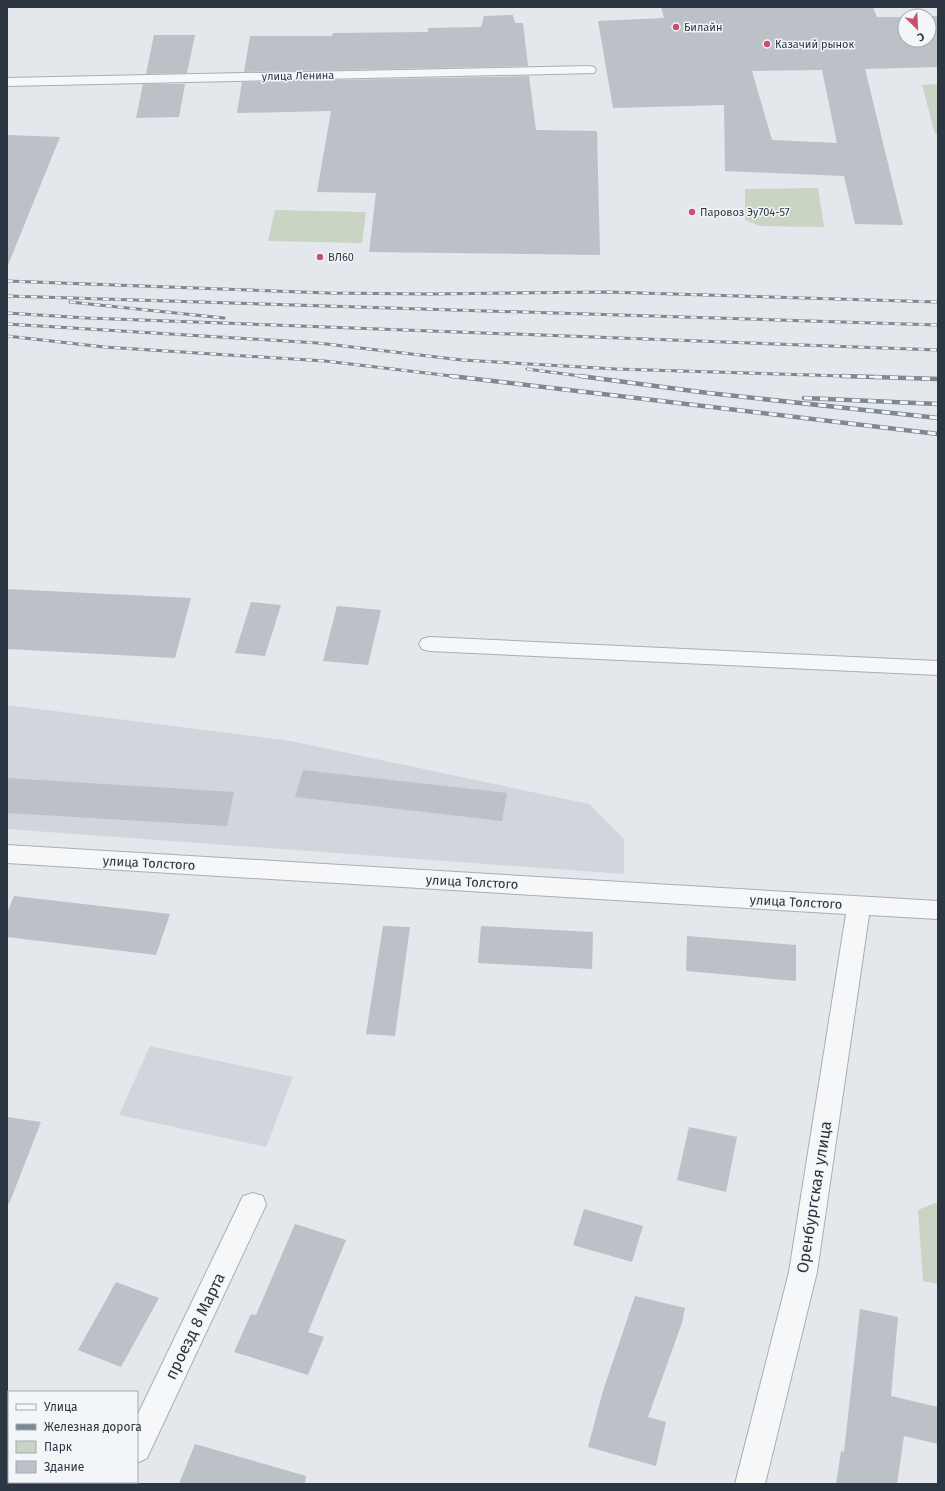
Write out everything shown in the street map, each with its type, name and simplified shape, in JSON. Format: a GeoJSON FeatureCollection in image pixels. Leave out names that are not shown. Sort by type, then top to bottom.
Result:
{"type":"FeatureCollection","features":[{"type":"Feature","properties":{"kind":"street","name":"улица Ленина"},"geometry":{"type":"LineString","coordinates":[[7,82],[589,70]]}},
{"type":"Feature","properties":{"kind":"street"},"geometry":{"type":"LineString","coordinates":[[430,644],[938,668]]}},
{"type":"Feature","properties":{"kind":"street","name":"улица Толстого"},"geometry":{"type":"LineString","coordinates":[[7,854],[938,910]]}},
{"type":"Feature","properties":{"kind":"street","name":"Оренбургская улица"},"geometry":{"type":"LineString","coordinates":[[750,1484],[803,1272],[859,905]]}},
{"type":"Feature","properties":{"kind":"street","name":"проезд 8 Марта"},"geometry":{"type":"LineString","coordinates":[[138,1446],[253,1205]]}},
{"type":"Feature","properties":{"kind":"shaded area"},"geometry":{"type":"Polygon","coordinates":[[[7,705],[291,741],[589,804],[624,839],[624,874],[7,829],[7,705]]]}},
{"type":"Feature","properties":{"kind":"shaded area"},"geometry":{"type":"Polygon","coordinates":[[[150,1046],[293,1077],[266,1147],[119,1115],[150,1046]]]}},
{"type":"Feature","properties":{"kind":"green space"},"geometry":{"type":"Polygon","coordinates":[[[938,84],[938,134],[935,134],[922,85],[938,84]]]}},
{"type":"Feature","properties":{"kind":"green space"},"geometry":{"type":"Polygon","coordinates":[[[818,188],[824,227],[760,226],[745,220],[745,189],[818,188]]]}},
{"type":"Feature","properties":{"kind":"green space"},"geometry":{"type":"Polygon","coordinates":[[[275,210],[366,212],[362,243],[268,241],[275,210]]]}},
{"type":"Feature","properties":{"kind":"green space"},"geometry":{"type":"Polygon","coordinates":[[[938,1202],[938,1284],[923,1281],[918,1210],[938,1202]]]}},
{"type":"Feature","properties":{"kind":"building"},"geometry":{"type":"Polygon","coordinates":[[[661,7],[873,7],[877,17],[897,17],[897,48],[937,48],[938,16],[938,67],[865,69],[903,225],[855,224],[844,176],[725,171],[724,105],[613,108],[598,21],[664,18],[661,7]],[[822,70],[752,71],[772,140],[837,143],[822,70]]]}},
{"type":"Feature","properties":{"kind":"building"},"geometry":{"type":"Polygon","coordinates":[[[513,15],[515,23],[523,23],[528,66],[244,72],[250,36],[332,36],[333,33],[428,32],[428,28],[481,27],[484,16],[513,15]]]}},
{"type":"Feature","properties":{"kind":"building"},"geometry":{"type":"Polygon","coordinates":[[[154,35],[195,35],[187,73],[146,74],[154,35]]]}},
{"type":"Feature","properties":{"kind":"building"},"geometry":{"type":"Polygon","coordinates":[[[529,76],[536,130],[597,131],[600,255],[369,252],[376,193],[317,192],[331,111],[237,113],[242,82],[529,76]]]}},
{"type":"Feature","properties":{"kind":"building"},"geometry":{"type":"Polygon","coordinates":[[[143,84],[185,84],[179,117],[136,118],[143,84]]]}},
{"type":"Feature","properties":{"kind":"building"},"geometry":{"type":"Polygon","coordinates":[[[7,135],[60,137],[8,265],[7,264],[7,135]]]}},
{"type":"Feature","properties":{"kind":"building"},"geometry":{"type":"Polygon","coordinates":[[[7,589],[191,598],[175,658],[7,649],[7,589]]]}},
{"type":"Feature","properties":{"kind":"building"},"geometry":{"type":"Polygon","coordinates":[[[251,602],[281,605],[265,656],[235,653],[251,602]]]}},
{"type":"Feature","properties":{"kind":"building"},"geometry":{"type":"Polygon","coordinates":[[[337,606],[381,610],[368,665],[323,661],[337,606]]]}},
{"type":"Feature","properties":{"kind":"building"},"geometry":{"type":"Polygon","coordinates":[[[303,770],[507,793],[502,821],[295,797],[303,770]]]}},
{"type":"Feature","properties":{"kind":"building"},"geometry":{"type":"Polygon","coordinates":[[[7,778],[234,792],[227,826],[7,813],[7,778]]]}},
{"type":"Feature","properties":{"kind":"building"},"geometry":{"type":"Polygon","coordinates":[[[14,896],[170,914],[156,955],[7,937],[7,913],[14,896]]]}},
{"type":"Feature","properties":{"kind":"building"},"geometry":{"type":"Polygon","coordinates":[[[383,926],[410,927],[395,1036],[366,1034],[383,926]]]}},
{"type":"Feature","properties":{"kind":"building"},"geometry":{"type":"Polygon","coordinates":[[[481,926],[593,932],[592,969],[478,963],[481,926]]]}},
{"type":"Feature","properties":{"kind":"building"},"geometry":{"type":"Polygon","coordinates":[[[687,936],[796,945],[796,981],[686,971],[687,936]]]}},
{"type":"Feature","properties":{"kind":"building"},"geometry":{"type":"Polygon","coordinates":[[[7,1117],[41,1122],[9,1204],[7,1203],[7,1117]]]}},
{"type":"Feature","properties":{"kind":"building"},"geometry":{"type":"Polygon","coordinates":[[[689,1127],[737,1137],[726,1192],[677,1180],[689,1127]]]}},
{"type":"Feature","properties":{"kind":"building"},"geometry":{"type":"Polygon","coordinates":[[[584,1209],[643,1226],[632,1262],[573,1245],[584,1209]]]}},
{"type":"Feature","properties":{"kind":"building"},"geometry":{"type":"Polygon","coordinates":[[[295,1224],[346,1240],[308,1332],[324,1337],[308,1375],[234,1352],[251,1314],[256,1315],[295,1224]]]}},
{"type":"Feature","properties":{"kind":"building"},"geometry":{"type":"Polygon","coordinates":[[[116,1282],[159,1298],[121,1367],[78,1350],[116,1282]]]}},
{"type":"Feature","properties":{"kind":"building"},"geometry":{"type":"Polygon","coordinates":[[[635,1296],[685,1308],[682,1323],[648,1417],[666,1422],[656,1466],[588,1447],[603,1391],[635,1296]]]}},
{"type":"Feature","properties":{"kind":"building"},"geometry":{"type":"Polygon","coordinates":[[[860,1309],[898,1317],[891,1396],[938,1407],[938,1444],[904,1436],[897,1484],[836,1484],[841,1451],[844,1452],[860,1309]]]}},
{"type":"Feature","properties":{"kind":"building"},"geometry":{"type":"Polygon","coordinates":[[[195,1444],[306,1476],[305,1484],[179,1484],[195,1444]]]}},
{"type":"Feature","properties":{"kind":"railway"},"geometry":{"type":"LineString","coordinates":[[7,281],[329,293],[430,294],[607,292],[938,302]]}},
{"type":"Feature","properties":{"kind":"railway"},"geometry":{"type":"LineString","coordinates":[[7,296],[938,325]]}},
{"type":"Feature","properties":{"kind":"railway"},"geometry":{"type":"LineString","coordinates":[[70,302],[224,318]]}},
{"type":"Feature","properties":{"kind":"railway"},"geometry":{"type":"LineString","coordinates":[[7,313],[87,318],[938,350]]}},
{"type":"Feature","properties":{"kind":"railway"},"geometry":{"type":"LineString","coordinates":[[7,324],[318,343],[462,360],[616,369],[875,377]]}},
{"type":"Feature","properties":{"kind":"railway"},"geometry":{"type":"LineString","coordinates":[[7,336],[104,347],[325,361],[460,377]]}},
{"type":"Feature","properties":{"kind":"railway"},"geometry":{"type":"LineString","coordinates":[[527,369],[588,377]]}},
{"type":"Feature","properties":{"kind":"railway"},"geometry":{"type":"LineString","coordinates":[[451,376],[938,434]]}},
{"type":"Feature","properties":{"kind":"railway"},"geometry":{"type":"LineString","coordinates":[[580,376],[708,393],[938,418]]}},
{"type":"Feature","properties":{"kind":"railway"},"geometry":{"type":"LineString","coordinates":[[842,376],[938,379]]}},
{"type":"Feature","properties":{"kind":"railway"},"geometry":{"type":"LineString","coordinates":[[804,398],[938,404]]}},
{"type":"Feature","properties":{"kind":"place","name":"Билайн"},"geometry":{"type":"Point","coordinates":[676,27]}},
{"type":"Feature","properties":{"kind":"place","name":"Казачий рынок"},"geometry":{"type":"Point","coordinates":[767,44]}},
{"type":"Feature","properties":{"kind":"place","name":"Паровоз Эу704-57"},"geometry":{"type":"Point","coordinates":[692,212]}},
{"type":"Feature","properties":{"kind":"place","name":"ВЛ60"},"geometry":{"type":"Point","coordinates":[320,257]}}]}
